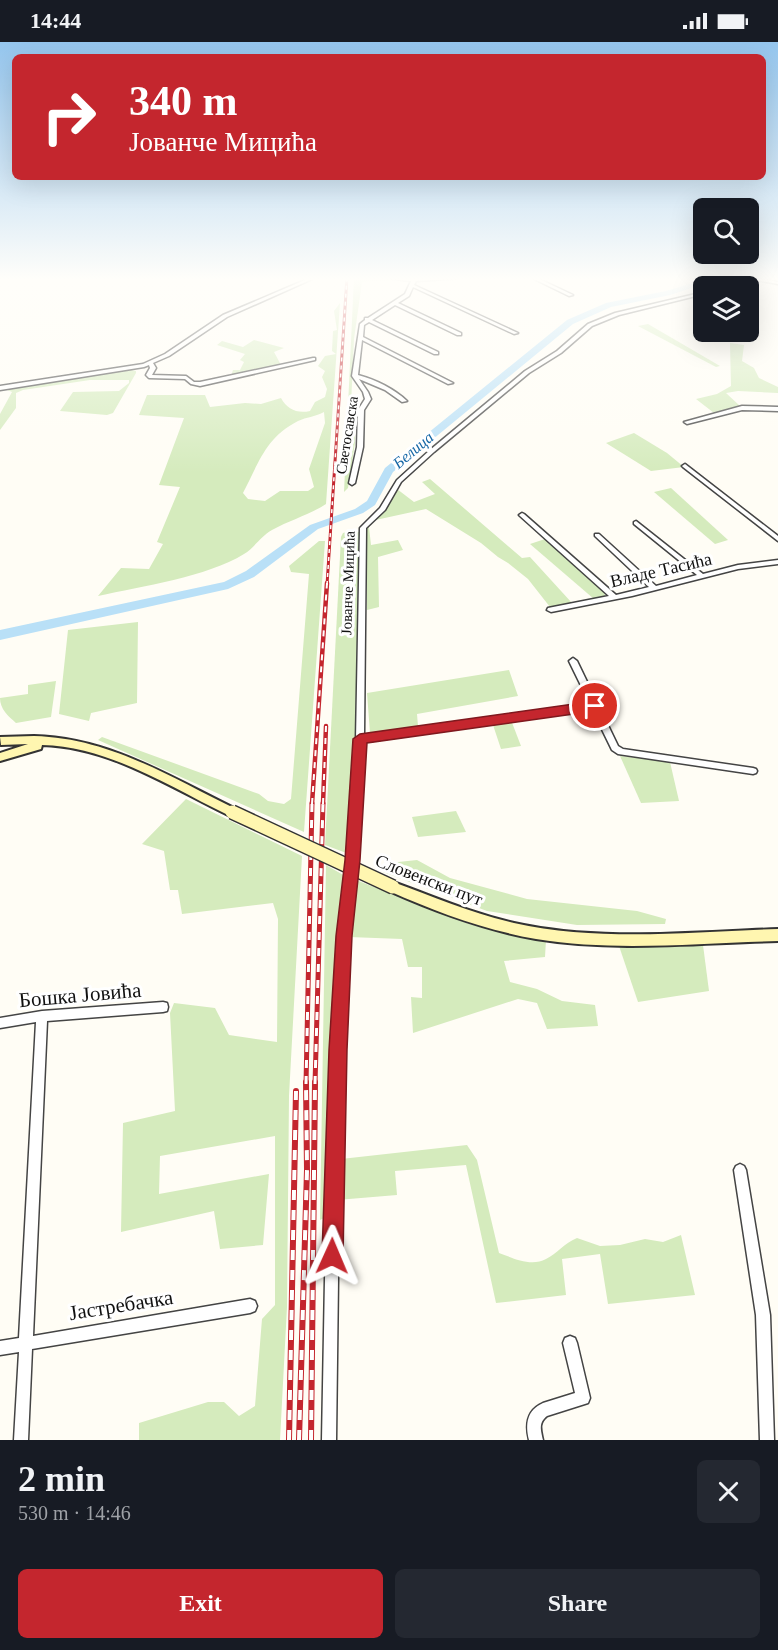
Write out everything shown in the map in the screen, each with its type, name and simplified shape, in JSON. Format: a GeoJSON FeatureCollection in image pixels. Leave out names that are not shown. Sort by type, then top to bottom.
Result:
{"type":"FeatureCollection","features":[{"type":"Feature","properties":{"kind":"street"},"geometry":{"type":"LineString","coordinates":[[0,388],[151,363],[186,342]]}},
{"type":"Feature","properties":{"kind":"street","name":"Светосавска"},"geometry":{"type":"LineString","coordinates":[[352,483],[360,447],[361,410],[368,399],[365,389],[358,384],[355,376],[359,342]]}},
{"type":"Feature","properties":{"kind":"street"},"geometry":{"type":"LineString","coordinates":[[370,342],[450,383]]}},
{"type":"Feature","properties":{"kind":"street"},"geometry":{"type":"LineString","coordinates":[[414,342],[436,353]]}},
{"type":"Feature","properties":{"kind":"street","name":"Јованче Мицића"},"geometry":{"type":"LineString","coordinates":[[329,1440],[334,1118],[344,936],[352,860],[360,739],[365,524],[383,509],[399,481],[432,451],[527,372],[571,342]]}},
{"type":"Feature","properties":{"kind":"street"},"geometry":{"type":"LineString","coordinates":[[151,363],[153,368],[149,375],[151,377],[186,378],[193,383],[200,384],[313,359]]}},
{"type":"Feature","properties":{"kind":"street"},"geometry":{"type":"LineString","coordinates":[[355,376],[377,383],[397,394],[404,401]]}},
{"type":"Feature","properties":{"kind":"street"},"geometry":{"type":"LineString","coordinates":[[687,422],[742,408],[778,409]]}},
{"type":"Feature","properties":{"kind":"street"},"geometry":{"type":"LineString","coordinates":[[685,466],[778,539]]}},
{"type":"Feature","properties":{"kind":"street"},"geometry":{"type":"LineString","coordinates":[[522,515],[614,597]]}},
{"type":"Feature","properties":{"kind":"street"},"geometry":{"type":"LineString","coordinates":[[636,523],[702,576]]}},
{"type":"Feature","properties":{"kind":"street"},"geometry":{"type":"LineString","coordinates":[[597,535],[654,588]]}},
{"type":"Feature","properties":{"kind":"street","name":"Владе Тасића"},"geometry":{"type":"LineString","coordinates":[[551,610],[738,567],[778,562]]}},
{"type":"Feature","properties":{"kind":"street"},"geometry":{"type":"LineString","coordinates":[[573,661],[615,748],[621,752],[753,771]]}},
{"type":"Feature","properties":{"kind":"street"},"geometry":{"type":"LineString","coordinates":[[360,739],[595,706]]}},
{"type":"Feature","properties":{"kind":"street"},"geometry":{"type":"LineString","coordinates":[[0,757],[3,748],[1,740],[58,742]]}},
{"type":"Feature","properties":{"kind":"street"},"geometry":{"type":"LineString","coordinates":[[0,757],[22,749],[58,742]]}},
{"type":"Feature","properties":{"kind":"street","name":"Словенски пут"},"geometry":{"type":"LineString","coordinates":[[58,742],[103,752],[393,887],[448,911],[496,924],[558,936],[618,938],[778,935]]}},
{"type":"Feature","properties":{"kind":"street","name":"Бошка Јовића"},"geometry":{"type":"LineString","coordinates":[[0,1023],[42,1016],[163,1007]]}},
{"type":"Feature","properties":{"kind":"street"},"geometry":{"type":"LineString","coordinates":[[21,1440],[42,1016]]}},
{"type":"Feature","properties":{"kind":"street"},"geometry":{"type":"LineString","coordinates":[[740,1170],[763,1315],[768,1440]]}},
{"type":"Feature","properties":{"kind":"street","name":"Јастребачка"},"geometry":{"type":"LineString","coordinates":[[0,1348],[250,1306]]}},
{"type":"Feature","properties":{"kind":"street"},"geometry":{"type":"LineString","coordinates":[[535,1433],[536,1416],[543,1410],[583,1398],[570,1342]]}},
{"type":"Feature","properties":{"kind":"green space"},"geometry":{"type":"Polygon","coordinates":[[[226,342],[243,347],[250,342],[262,342],[284,348],[274,352],[281,365],[231,376],[233,370],[240,370],[244,362],[240,360],[245,354],[217,345],[226,342]]]}},
{"type":"Feature","properties":{"kind":"green space"},"geometry":{"type":"Polygon","coordinates":[[[332,342],[337,342],[326,504],[272,530],[248,551],[212,569],[174,580],[98,596],[121,568],[149,569],[163,544],[157,542],[180,487],[159,485],[184,418],[139,415],[147,395],[205,395],[210,407],[245,403],[261,404],[281,398],[293,410],[310,411],[315,402],[325,397],[327,389],[322,377],[325,371],[318,366],[325,356],[336,354],[332,351],[332,342]],[[324,412],[298,421],[270,443],[243,493],[248,499],[265,501],[280,491],[308,491],[314,487],[309,469],[325,423],[324,412]]]}},
{"type":"Feature","properties":{"kind":"green space"},"geometry":{"type":"Polygon","coordinates":[[[351,342],[354,342],[351,405],[354,406],[355,443],[348,488],[344,492],[351,342]]]}},
{"type":"Feature","properties":{"kind":"green space"},"geometry":{"type":"Polygon","coordinates":[[[669,342],[679,342],[720,366],[716,367],[669,342]]]}},
{"type":"Feature","properties":{"kind":"green space"},"geometry":{"type":"Polygon","coordinates":[[[730,343],[744,345],[742,361],[754,368],[759,378],[778,387],[778,393],[738,391],[726,393],[740,406],[714,413],[696,399],[717,394],[731,386],[730,343]]]}},
{"type":"Feature","properties":{"kind":"green space"},"geometry":{"type":"Polygon","coordinates":[[[131,370],[136,373],[113,413],[107,415],[60,411],[73,392],[119,391],[129,383],[129,380],[90,380],[23,390],[16,393],[16,408],[0,430],[0,414],[12,392],[5,389],[131,370]]]}},
{"type":"Feature","properties":{"kind":"green space"},"geometry":{"type":"Polygon","coordinates":[[[634,433],[667,453],[684,467],[651,471],[606,443],[634,433]]]}},
{"type":"Feature","properties":{"kind":"green space"},"geometry":{"type":"Polygon","coordinates":[[[430,479],[522,558],[530,557],[572,603],[550,607],[528,579],[508,563],[481,543],[426,509],[372,521],[389,505],[397,489],[414,502],[435,494],[422,482],[430,479]]]}},
{"type":"Feature","properties":{"kind":"green space"},"geometry":{"type":"Polygon","coordinates":[[[671,488],[728,540],[715,544],[654,492],[671,488]]]}},
{"type":"Feature","properties":{"kind":"green space"},"geometry":{"type":"Polygon","coordinates":[[[371,522],[369,527],[371,545],[398,540],[403,550],[378,557],[379,607],[367,610],[367,525],[371,522]]]}},
{"type":"Feature","properties":{"kind":"green space"},"geometry":{"type":"Polygon","coordinates":[[[359,532],[355,748],[349,854],[325,845],[341,537],[343,533],[359,532]]]}},
{"type":"Feature","properties":{"kind":"green space"},"geometry":{"type":"Polygon","coordinates":[[[545,539],[604,590],[605,596],[594,599],[530,544],[545,539]]]}},
{"type":"Feature","properties":{"kind":"green space"},"geometry":{"type":"Polygon","coordinates":[[[319,541],[325,541],[304,832],[98,740],[102,737],[259,794],[268,801],[284,804],[291,799],[309,574],[291,572],[289,566],[319,541]]]}},
{"type":"Feature","properties":{"kind":"green space"},"geometry":{"type":"Polygon","coordinates":[[[138,622],[137,703],[91,713],[89,721],[59,714],[68,630],[138,622]]]}},
{"type":"Feature","properties":{"kind":"green space"},"geometry":{"type":"Polygon","coordinates":[[[509,670],[518,696],[417,714],[418,726],[370,733],[367,693],[509,670]]]}},
{"type":"Feature","properties":{"kind":"green space"},"geometry":{"type":"Polygon","coordinates":[[[56,681],[51,717],[16,723],[3,709],[0,698],[28,694],[28,685],[56,681]]]}},
{"type":"Feature","properties":{"kind":"green space"},"geometry":{"type":"Polygon","coordinates":[[[511,720],[521,746],[501,749],[492,722],[511,720]]]}},
{"type":"Feature","properties":{"kind":"green space"},"geometry":{"type":"Polygon","coordinates":[[[620,756],[670,762],[679,801],[641,803],[620,756]]]}},
{"type":"Feature","properties":{"kind":"green space"},"geometry":{"type":"Polygon","coordinates":[[[186,799],[302,856],[289,1096],[287,1307],[280,1440],[139,1440],[139,1423],[208,1402],[224,1402],[239,1416],[255,1406],[262,1319],[275,1305],[275,1136],[160,1156],[159,1194],[269,1174],[263,1245],[220,1249],[214,1211],[121,1232],[123,1123],[175,1111],[170,1013],[174,1003],[215,1008],[229,1035],[277,1042],[278,919],[273,903],[182,914],[178,890],[170,890],[164,851],[142,844],[186,799]]]}},
{"type":"Feature","properties":{"kind":"green space"},"geometry":{"type":"Polygon","coordinates":[[[456,811],[466,832],[418,837],[412,817],[456,811]]]}},
{"type":"Feature","properties":{"kind":"green space"},"geometry":{"type":"Polygon","coordinates":[[[417,860],[450,878],[527,899],[637,911],[666,919],[665,924],[577,925],[487,911],[383,872],[389,863],[417,860]]]}},
{"type":"Feature","properties":{"kind":"green space"},"geometry":{"type":"Polygon","coordinates":[[[326,865],[345,876],[335,1011],[326,1217],[320,1220],[326,865]]]}},
{"type":"Feature","properties":{"kind":"green space"},"geometry":{"type":"Polygon","coordinates":[[[356,880],[469,924],[546,940],[545,957],[504,961],[510,982],[537,989],[562,1001],[595,1005],[598,1026],[547,1029],[537,1003],[518,999],[413,1033],[411,997],[422,998],[422,967],[408,967],[402,939],[349,937],[356,880]]]}},
{"type":"Feature","properties":{"kind":"green space"},"geometry":{"type":"Polygon","coordinates":[[[703,945],[709,991],[638,1002],[619,946],[703,945]]]}},
{"type":"Feature","properties":{"kind":"green space"},"geometry":{"type":"Polygon","coordinates":[[[467,1145],[477,1160],[499,1253],[522,1261],[534,1262],[550,1257],[577,1238],[600,1246],[620,1245],[645,1239],[663,1242],[681,1235],[695,1295],[608,1304],[600,1254],[562,1259],[566,1295],[496,1303],[466,1165],[395,1171],[397,1195],[337,1200],[341,1159],[467,1145]]]}},
{"type":"Feature","properties":{"kind":"waterway","name":"Белица"},"geometry":{"type":"LineString","coordinates":[[0,635],[228,585],[250,574],[314,527],[359,511],[371,503],[389,470],[545,342]]}},
{"type":"Feature","properties":{"kind":"railway"},"geometry":{"type":"LineString","coordinates":[[327,585],[343,342]]}},
{"type":"Feature","properties":{"kind":"railway"},"geometry":{"type":"LineString","coordinates":[[312,804],[327,583]]}},
{"type":"Feature","properties":{"kind":"railway"},"geometry":{"type":"LineString","coordinates":[[323,804],[326,726]]}},
{"type":"Feature","properties":{"kind":"railway"},"geometry":{"type":"LineString","coordinates":[[306,1083],[312,803]]}},
{"type":"Feature","properties":{"kind":"railway"},"geometry":{"type":"LineString","coordinates":[[315,1084],[323,803]]}},
{"type":"Feature","properties":{"kind":"railway"},"geometry":{"type":"LineString","coordinates":[[311,1440],[315,1082]]}},
{"type":"Feature","properties":{"kind":"railway"},"geometry":{"type":"LineString","coordinates":[[299,1440],[307,1170],[306,1083]]}},
{"type":"Feature","properties":{"kind":"railway"},"geometry":{"type":"LineString","coordinates":[[289,1440],[296,1091]]}},
{"type":"Feature","properties":{"kind":"route"},"geometry":{"type":"LineString","coordinates":[[332,1256],[334,1118],[344,936],[352,860],[360,739],[595,706]]}}]}
